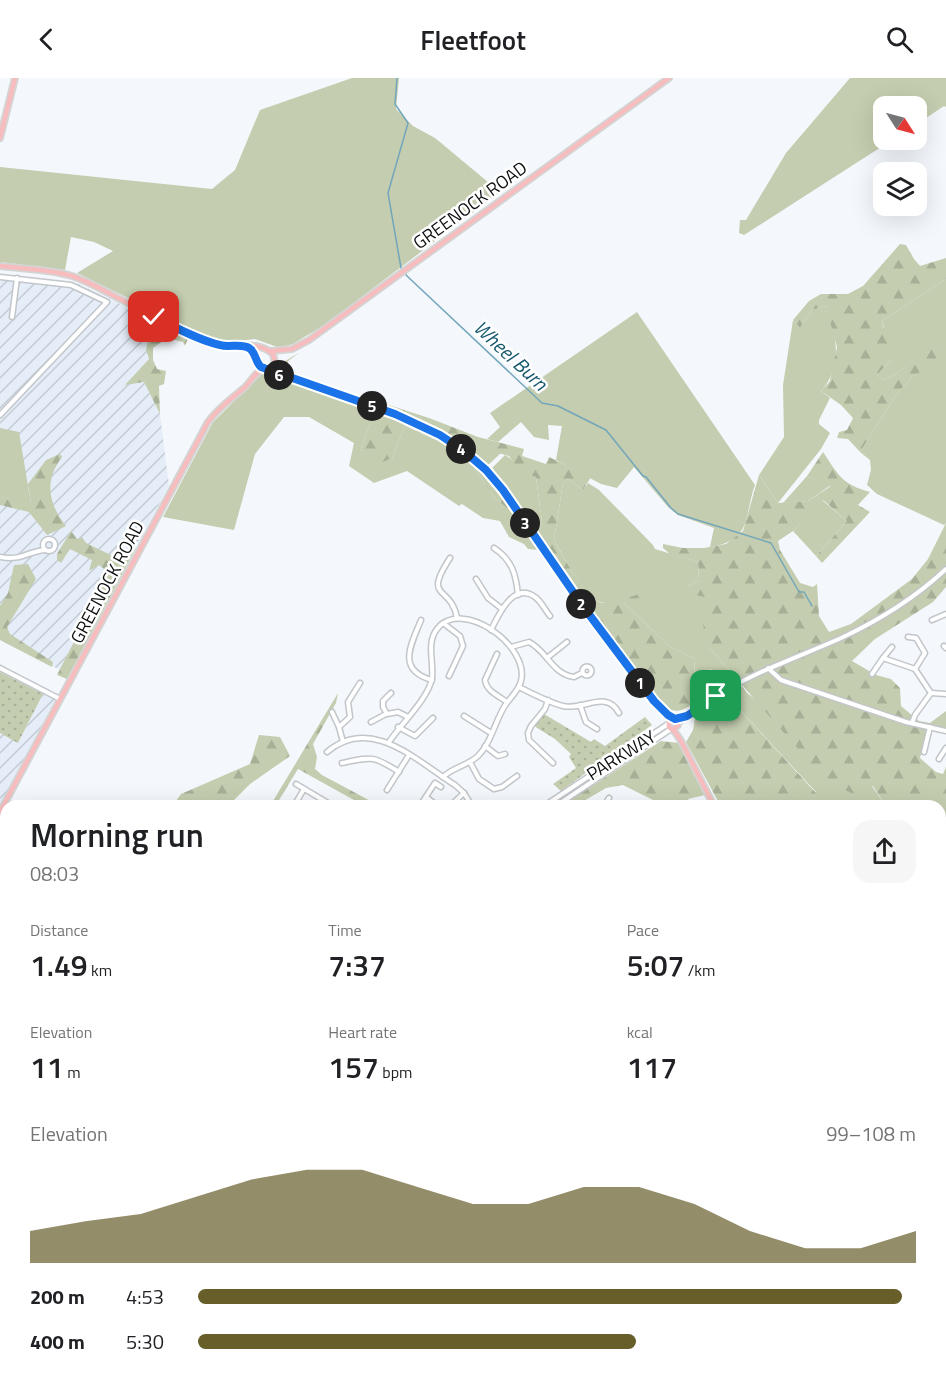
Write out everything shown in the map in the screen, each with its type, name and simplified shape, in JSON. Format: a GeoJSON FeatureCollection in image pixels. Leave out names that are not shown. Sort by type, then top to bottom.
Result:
{"type":"FeatureCollection","features":[{"type":"Feature","properties":{"kind":"main road"},"geometry":{"type":"LineString","coordinates":[[0,138],[15,78]]}},
{"type":"Feature","properties":{"kind":"main road","name":"GREENOCK ROAD"},"geometry":{"type":"LineString","coordinates":[[275,360],[286,351],[309,340],[669,78]]}},
{"type":"Feature","properties":{"kind":"main road","name":"GREENOCK ROAD"},"geometry":{"type":"LineString","coordinates":[[0,266],[71,276],[213,343],[227,346],[256,344],[269,351],[286,351]]}},
{"type":"Feature","properties":{"kind":"main road"},"geometry":{"type":"LineString","coordinates":[[243,346],[251,350],[259,366],[404,418],[440,435],[486,470],[503,490],[582,605],[654,701],[681,741],[711,800]]}},
{"type":"Feature","properties":{"kind":"main road"},"geometry":{"type":"LineString","coordinates":[[253,377],[256,360],[261,351],[269,351],[278,369],[284,375]]}},
{"type":"Feature","properties":{"kind":"main road"},"geometry":{"type":"LineString","coordinates":[[266,368],[272,366],[275,360]]}},
{"type":"Feature","properties":{"kind":"main road","name":"GREENOCK ROAD"},"geometry":{"type":"LineString","coordinates":[[6,800],[208,422],[253,377],[266,368]]}},
{"type":"Feature","properties":{"kind":"main road"},"geometry":{"type":"LineString","coordinates":[[654,701],[676,722],[681,741]]}},
{"type":"Feature","properties":{"kind":"main road"},"geometry":{"type":"LineString","coordinates":[[670,726],[676,722]]}},
{"type":"Feature","properties":{"kind":"main road"},"geometry":{"type":"LineString","coordinates":[[670,726],[676,722]]}},
{"type":"Feature","properties":{"kind":"street"},"geometry":{"type":"LineString","coordinates":[[0,277],[72,285],[107,302],[0,415]]}},
{"type":"Feature","properties":{"kind":"street"},"geometry":{"type":"LineString","coordinates":[[12,317],[17,279]]}},
{"type":"Feature","properties":{"kind":"street"},"geometry":{"type":"LineString","coordinates":[[0,556],[16,559],[37,551],[51,551],[55,543],[48,539],[37,551]]}},
{"type":"Feature","properties":{"kind":"street"},"geometry":{"type":"LineString","coordinates":[[43,543],[45,550]]}},
{"type":"Feature","properties":{"kind":"street"},"geometry":{"type":"LineString","coordinates":[[494,548],[505,555],[511,563],[515,572],[518,595]]}},
{"type":"Feature","properties":{"kind":"street"},"geometry":{"type":"LineString","coordinates":[[450,558],[437,580],[438,588],[453,604],[457,618]]}},
{"type":"Feature","properties":{"kind":"street"},"geometry":{"type":"LineString","coordinates":[[676,722],[716,696],[768,668],[874,621],[915,594],[946,569]]}},
{"type":"Feature","properties":{"kind":"street"},"geometry":{"type":"LineString","coordinates":[[476,579],[483,591],[502,609]]}},
{"type":"Feature","properties":{"kind":"street"},"geometry":{"type":"LineString","coordinates":[[491,630],[502,609],[511,598],[518,595],[532,595],[538,599],[550,616]]}},
{"type":"Feature","properties":{"kind":"street"},"geometry":{"type":"LineString","coordinates":[[932,620],[946,614]]}},
{"type":"Feature","properties":{"kind":"street"},"geometry":{"type":"LineString","coordinates":[[389,742],[398,727],[415,710],[432,680],[431,641],[443,623],[457,618],[472,621],[503,636],[511,647],[523,673],[519,687],[507,702],[485,746],[478,755],[470,762],[449,771],[443,777]]}},
{"type":"Feature","properties":{"kind":"street"},"geometry":{"type":"LineString","coordinates":[[421,620],[410,648],[411,668],[416,674],[432,680]]}},
{"type":"Feature","properties":{"kind":"street"},"geometry":{"type":"LineString","coordinates":[[443,623],[460,636],[463,646],[449,676]]}},
{"type":"Feature","properties":{"kind":"street"},"geometry":{"type":"LineString","coordinates":[[908,637],[916,638],[925,653],[915,669]]}},
{"type":"Feature","properties":{"kind":"street"},"geometry":{"type":"LineString","coordinates":[[511,647],[529,642],[541,651],[558,672],[574,677],[582,673]]}},
{"type":"Feature","properties":{"kind":"street"},"geometry":{"type":"LineString","coordinates":[[546,658],[567,642]]}},
{"type":"Feature","properties":{"kind":"street"},"geometry":{"type":"LineString","coordinates":[[872,674],[892,647]]}},
{"type":"Feature","properties":{"kind":"street"},"geometry":{"type":"LineString","coordinates":[[497,654],[485,684],[489,690],[507,702]]}},
{"type":"Feature","properties":{"kind":"street"},"geometry":{"type":"LineString","coordinates":[[883,658],[915,669],[931,693]]}},
{"type":"Feature","properties":{"kind":"street"},"geometry":{"type":"LineString","coordinates":[[0,668],[60,699]]}},
{"type":"Feature","properties":{"kind":"street"},"geometry":{"type":"LineString","coordinates":[[768,668],[781,681],[912,723],[946,731]]}},
{"type":"Feature","properties":{"kind":"street"},"geometry":{"type":"LineString","coordinates":[[339,728],[350,717],[348,702],[360,683]]}},
{"type":"Feature","properties":{"kind":"street"},"geometry":{"type":"LineString","coordinates":[[519,687],[562,705],[608,701],[615,706],[619,714]]}},
{"type":"Feature","properties":{"kind":"street"},"geometry":{"type":"LineString","coordinates":[[387,714],[383,701],[391,693]]}},
{"type":"Feature","properties":{"kind":"street"},"geometry":{"type":"LineString","coordinates":[[912,723],[931,693]]}},
{"type":"Feature","properties":{"kind":"street"},"geometry":{"type":"LineString","coordinates":[[931,693],[946,693]]}},
{"type":"Feature","properties":{"kind":"street"},"geometry":{"type":"LineString","coordinates":[[548,700],[545,709],[528,733],[529,740],[553,764]]}},
{"type":"Feature","properties":{"kind":"street"},"geometry":{"type":"LineString","coordinates":[[580,705],[586,722],[597,729]]}},
{"type":"Feature","properties":{"kind":"street"},"geometry":{"type":"LineString","coordinates":[[332,712],[343,742]]}},
{"type":"Feature","properties":{"kind":"street"},"geometry":{"type":"LineString","coordinates":[[371,722],[387,714],[398,712],[408,717]]}},
{"type":"Feature","properties":{"kind":"street"},"geometry":{"type":"LineString","coordinates":[[464,716],[491,733]]}},
{"type":"Feature","properties":{"kind":"street"},"geometry":{"type":"LineString","coordinates":[[398,727],[415,736],[433,718]]}},
{"type":"Feature","properties":{"kind":"street"},"geometry":{"type":"LineString","coordinates":[[428,722],[433,726]]}},
{"type":"Feature","properties":{"kind":"street","name":"PARKWAY"},"geometry":{"type":"LineString","coordinates":[[553,800],[670,726]]}},
{"type":"Feature","properties":{"kind":"street","name":"PARKWAY"},"geometry":{"type":"LineString","coordinates":[[565,800],[670,726]]}},
{"type":"Feature","properties":{"kind":"street"},"geometry":{"type":"LineString","coordinates":[[924,752],[930,727]]}},
{"type":"Feature","properties":{"kind":"street"},"geometry":{"type":"LineString","coordinates":[[327,752],[343,742],[365,737],[389,742],[443,777],[464,793],[468,800]]}},
{"type":"Feature","properties":{"kind":"street"},"geometry":{"type":"LineString","coordinates":[[485,746],[498,756]]}},
{"type":"Feature","properties":{"kind":"street"},"geometry":{"type":"LineString","coordinates":[[939,759],[946,748]]}},
{"type":"Feature","properties":{"kind":"street"},"geometry":{"type":"LineString","coordinates":[[498,756],[505,754]]}},
{"type":"Feature","properties":{"kind":"street"},"geometry":{"type":"LineString","coordinates":[[387,790],[409,755]]}},
{"type":"Feature","properties":{"kind":"street"},"geometry":{"type":"LineString","coordinates":[[498,756],[498,762]]}},
{"type":"Feature","properties":{"kind":"street"},"geometry":{"type":"LineString","coordinates":[[342,763],[370,757],[383,761],[399,772]]}},
{"type":"Feature","properties":{"kind":"street"},"geometry":{"type":"LineString","coordinates":[[470,762],[479,779],[494,789],[517,776]]}},
{"type":"Feature","properties":{"kind":"street"},"geometry":{"type":"LineString","coordinates":[[296,783],[321,800]]}},
{"type":"Feature","properties":{"kind":"street"},"geometry":{"type":"LineString","coordinates":[[424,800],[435,783],[441,787]]}},
{"type":"Feature","properties":{"kind":"street"},"geometry":{"type":"LineString","coordinates":[[298,800],[304,789]]}},
{"type":"Feature","properties":{"kind":"street"},"geometry":{"type":"LineString","coordinates":[[456,800],[464,793]]}},
{"type":"Feature","properties":{"kind":"street"},"geometry":{"type":"LineString","coordinates":[[426,797],[430,800]]}},
{"type":"Feature","properties":{"kind":"shaded area"},"geometry":{"type":"Polygon","coordinates":[[[0,275],[79,284],[153,320],[146,350],[149,359],[127,384],[144,382],[160,414],[169,485],[136,548],[117,558],[60,670],[0,640],[0,275]]]}},
{"type":"Feature","properties":{"kind":"shaded area"},"geometry":{"type":"Polygon","coordinates":[[[43,694],[55,700],[3,800],[0,800],[0,733],[19,742],[43,694]]]}},
{"type":"Feature","properties":{"kind":"green space"},"geometry":{"type":"Polygon","coordinates":[[[352,78],[399,78],[396,109],[413,126],[435,138],[500,192],[326,324],[293,344],[280,348],[255,339],[230,342],[214,340],[77,273],[113,251],[94,242],[71,237],[65,270],[0,262],[0,167],[212,189],[235,170],[260,110],[352,78]]]}},
{"type":"Feature","properties":{"kind":"green space"},"geometry":{"type":"Polygon","coordinates":[[[850,78],[946,78],[946,107],[944,106],[927,117],[927,96],[873,96],[873,150],[876,150],[744,235],[739,233],[740,220],[746,220],[786,153],[850,78]]]}},
{"type":"Feature","properties":{"kind":"green space"},"geometry":{"type":"Polygon","coordinates":[[[900,244],[906,245],[920,266],[946,258],[946,279],[882,321],[883,327],[896,338],[892,359],[877,375],[883,380],[894,375],[935,345],[939,351],[934,363],[911,378],[896,395],[860,452],[848,439],[837,438],[839,432],[847,430],[853,418],[841,405],[821,391],[830,381],[837,347],[826,306],[812,310],[800,328],[793,320],[809,301],[821,294],[848,294],[863,286],[900,244]]]}},
{"type":"Feature","properties":{"kind":"green space"},"geometry":{"type":"Polygon","coordinates":[[[946,279],[946,523],[944,525],[877,494],[867,485],[871,470],[870,460],[860,452],[896,395],[911,378],[933,363],[939,351],[935,346],[894,375],[883,380],[877,375],[892,359],[882,321],[946,279]]]}},
{"type":"Feature","properties":{"kind":"green space"},"geometry":{"type":"Polygon","coordinates":[[[826,306],[833,328],[836,350],[833,372],[821,391],[830,398],[819,424],[830,433],[821,449],[778,503],[759,475],[784,437],[783,385],[793,320],[800,328],[812,310],[826,306]]]}},
{"type":"Feature","properties":{"kind":"green space"},"geometry":{"type":"Polygon","coordinates":[[[637,312],[755,485],[744,526],[740,533],[724,544],[710,547],[714,528],[678,515],[668,507],[634,467],[617,488],[601,484],[556,460],[562,426],[548,425],[549,440],[534,437],[521,422],[498,442],[487,439],[500,427],[490,413],[637,312]]]}},
{"type":"Feature","properties":{"kind":"green space"},"geometry":{"type":"Polygon","coordinates":[[[153,320],[189,336],[185,346],[183,342],[167,338],[153,348],[153,360],[157,369],[166,371],[164,384],[159,386],[160,414],[144,382],[125,385],[149,359],[146,350],[153,320]]]}},
{"type":"Feature","properties":{"kind":"green space"},"geometry":{"type":"Polygon","coordinates":[[[300,352],[288,361],[287,372],[429,418],[478,437],[524,449],[522,456],[546,464],[549,457],[591,477],[583,490],[568,479],[563,483],[554,540],[582,586],[596,600],[607,603],[654,589],[656,592],[624,603],[669,646],[695,659],[694,677],[703,696],[679,711],[663,706],[591,612],[537,536],[542,522],[536,477],[521,473],[509,456],[466,444],[458,445],[429,427],[385,407],[284,373],[282,363],[300,352]]]}},
{"type":"Feature","properties":{"kind":"green space"},"geometry":{"type":"Polygon","coordinates":[[[263,373],[375,411],[360,451],[392,458],[405,426],[443,443],[471,463],[493,496],[520,520],[540,550],[528,549],[524,544],[509,537],[500,521],[483,518],[462,504],[459,506],[407,471],[374,483],[349,466],[354,443],[309,417],[284,417],[255,454],[234,530],[163,517],[213,422],[263,373]]]}},
{"type":"Feature","properties":{"kind":"green space"},"geometry":{"type":"Polygon","coordinates":[[[375,411],[421,430],[458,451],[490,480],[520,520],[493,496],[471,463],[443,443],[405,426],[392,458],[383,462],[360,451],[375,411]]]}},
{"type":"Feature","properties":{"kind":"green space"},"geometry":{"type":"Polygon","coordinates":[[[0,428],[19,432],[31,504],[0,497],[0,428]]]}},
{"type":"Feature","properties":{"kind":"green space"},"geometry":{"type":"Polygon","coordinates":[[[466,444],[501,453],[486,467],[458,445],[466,444]]]}},
{"type":"Feature","properties":{"kind":"green space"},"geometry":{"type":"Polygon","coordinates":[[[823,452],[842,478],[853,486],[870,492],[858,505],[870,512],[822,563],[816,556],[847,521],[823,500],[793,531],[778,541],[780,550],[800,583],[813,587],[817,584],[819,616],[829,632],[851,624],[912,579],[928,559],[946,523],[946,587],[933,602],[875,639],[852,661],[876,675],[891,679],[900,688],[901,706],[919,721],[930,723],[946,711],[946,730],[935,727],[926,733],[920,758],[936,772],[943,774],[946,767],[946,800],[882,800],[873,786],[854,794],[827,782],[704,639],[703,617],[709,598],[682,592],[699,580],[698,562],[670,554],[663,548],[663,544],[683,548],[704,548],[726,544],[743,531],[759,475],[778,503],[808,501],[831,486],[807,476],[823,452]]]}},
{"type":"Feature","properties":{"kind":"green space"},"geometry":{"type":"Polygon","coordinates":[[[60,454],[62,457],[52,475],[51,492],[55,509],[66,526],[47,535],[29,512],[0,505],[0,497],[31,503],[28,484],[46,460],[60,454]]]}},
{"type":"Feature","properties":{"kind":"green space"},"geometry":{"type":"Polygon","coordinates":[[[505,455],[520,470],[536,477],[542,522],[537,536],[492,468],[505,455]]]}},
{"type":"Feature","properties":{"kind":"green space"},"geometry":{"type":"Polygon","coordinates":[[[807,476],[831,485],[808,501],[783,503],[807,476]]]}},
{"type":"Feature","properties":{"kind":"green space"},"geometry":{"type":"Polygon","coordinates":[[[568,479],[583,490],[588,483],[599,490],[655,549],[698,562],[699,580],[688,586],[710,598],[703,617],[709,647],[736,678],[720,686],[711,669],[694,677],[695,659],[669,646],[624,603],[598,601],[583,587],[554,540],[563,483],[568,479]]]}},
{"type":"Feature","properties":{"kind":"green space"},"geometry":{"type":"Polygon","coordinates":[[[822,500],[847,521],[816,556],[793,531],[822,500]]]}},
{"type":"Feature","properties":{"kind":"green space"},"geometry":{"type":"Polygon","coordinates":[[[71,531],[77,539],[82,537],[86,543],[117,558],[136,548],[67,679],[57,675],[109,573],[99,565],[89,571],[92,560],[70,549],[61,563],[57,560],[57,554],[71,531]]]}},
{"type":"Feature","properties":{"kind":"green space"},"geometry":{"type":"Polygon","coordinates":[[[28,564],[36,579],[7,627],[10,634],[53,662],[52,667],[0,640],[0,606],[8,593],[14,565],[28,564]]]}},
{"type":"Feature","properties":{"kind":"green space"},"geometry":{"type":"Polygon","coordinates":[[[0,672],[43,694],[18,743],[0,733],[0,672]]]}},
{"type":"Feature","properties":{"kind":"green space"},"geometry":{"type":"Polygon","coordinates":[[[742,686],[747,693],[872,786],[882,800],[812,800],[816,792],[728,697],[742,686]]]}},
{"type":"Feature","properties":{"kind":"green space"},"geometry":{"type":"Polygon","coordinates":[[[338,693],[336,703],[313,744],[317,757],[315,769],[369,800],[354,800],[298,769],[279,800],[274,800],[338,693]]]}},
{"type":"Feature","properties":{"kind":"green space"},"geometry":{"type":"Polygon","coordinates":[[[728,697],[816,793],[812,800],[717,800],[686,742],[693,730],[695,719],[728,697]]]}},
{"type":"Feature","properties":{"kind":"green space"},"geometry":{"type":"Polygon","coordinates":[[[544,714],[591,742],[594,739],[605,746],[645,717],[652,725],[561,791],[553,784],[576,768],[569,757],[571,754],[555,739],[534,726],[544,714]]]}},
{"type":"Feature","properties":{"kind":"green space"},"geometry":{"type":"Polygon","coordinates":[[[259,735],[280,737],[290,756],[250,784],[234,800],[177,800],[181,794],[250,764],[259,735]]]}},
{"type":"Feature","properties":{"kind":"green space"},"geometry":{"type":"Polygon","coordinates":[[[661,741],[679,743],[705,795],[688,800],[653,800],[623,785],[606,788],[586,800],[571,800],[661,741]]]}},
{"type":"Feature","properties":{"kind":"waterway","name":"Wheel Burn"},"geometry":{"type":"LineString","coordinates":[[397,78],[395,104],[408,123],[388,193],[401,268],[407,276],[542,403],[558,406],[606,430],[643,476],[678,514],[771,543],[799,592],[804,592],[812,606]]}},
{"type":"Feature","properties":{"kind":"route"},"geometry":{"type":"LineString","coordinates":[[154,317],[221,346],[249,348],[254,353],[257,364],[265,369],[395,414],[440,435],[464,451],[486,470],[503,490],[582,605],[654,701],[668,715],[675,719],[687,716],[716,696]]}}]}
